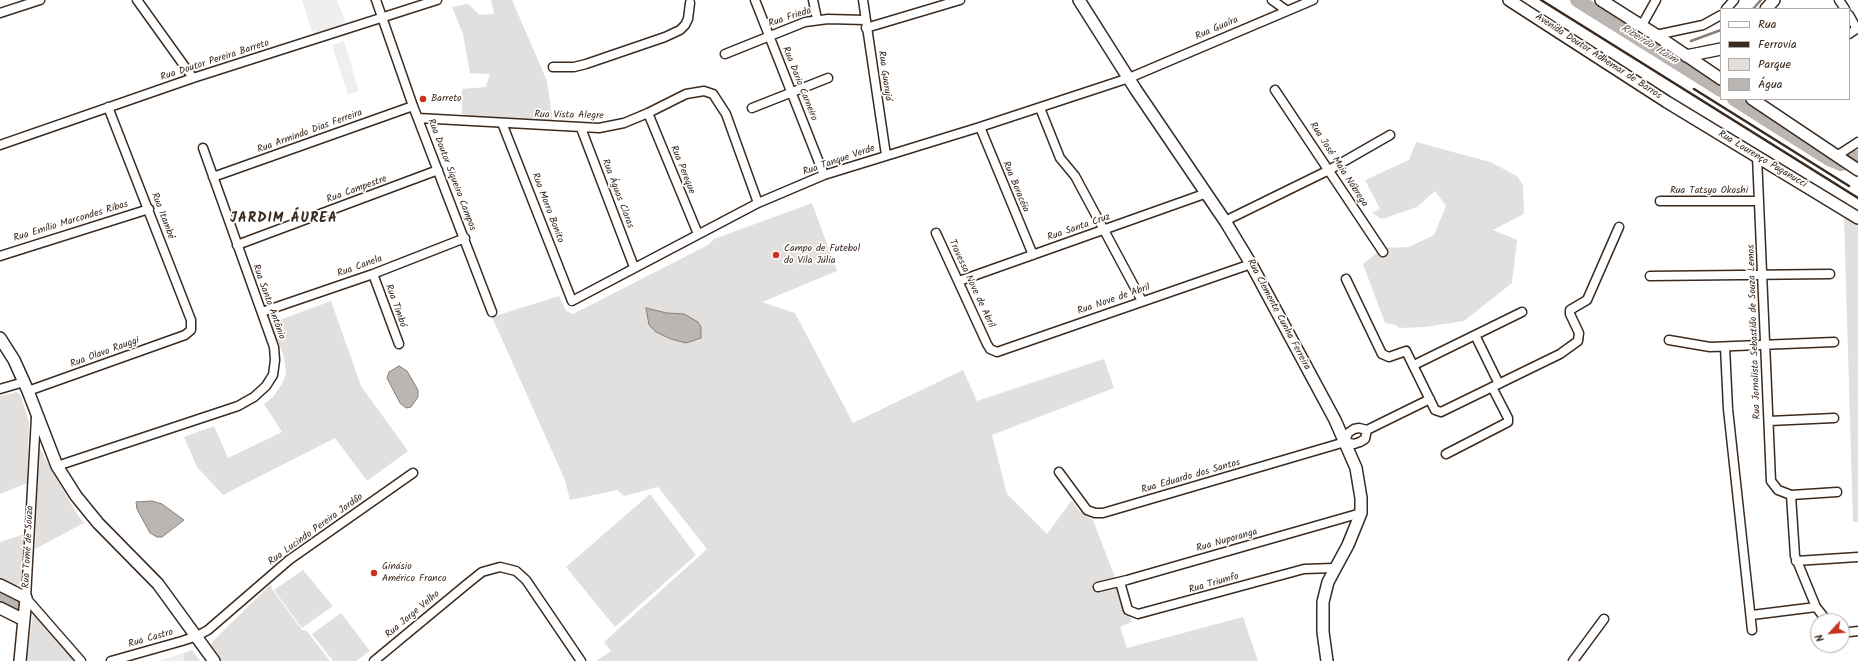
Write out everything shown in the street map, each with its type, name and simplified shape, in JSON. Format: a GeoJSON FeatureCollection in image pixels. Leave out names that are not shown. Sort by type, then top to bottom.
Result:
{"type":"FeatureCollection","features":[{"type":"Feature","properties":{"kind":"street"},"geometry":{"type":"LineString","coordinates":[[0,13],[40,0]]}},
{"type":"Feature","properties":{"kind":"street"},"geometry":{"type":"LineString","coordinates":[[137,0],[193,78]]}},
{"type":"Feature","properties":{"kind":"street","name":"Rua Doutor Siqueira Campos"},"geometry":{"type":"LineString","coordinates":[[376,0],[413,106],[465,238],[492,312]]}},
{"type":"Feature","properties":{"kind":"street","name":"Rua Doutor Pereira Barreto"},"geometry":{"type":"LineString","coordinates":[[0,145],[193,78],[437,0]]}},
{"type":"Feature","properties":{"kind":"street","name":"Rua Dario Carneiro"},"geometry":{"type":"LineString","coordinates":[[755,0],[824,175]]}},
{"type":"Feature","properties":{"kind":"street"},"geometry":{"type":"LineString","coordinates":[[813,0],[817,19]]}},
{"type":"Feature","properties":{"kind":"street","name":"Rua Guarujá"},"geometry":{"type":"LineString","coordinates":[[863,0],[886,156]]}},
{"type":"Feature","properties":{"kind":"street","name":"Rua Frieda"},"geometry":{"type":"LineString","coordinates":[[725,54],[769,35],[817,19],[866,24],[960,0]]}},
{"type":"Feature","properties":{"kind":"street","name":"Rua Clemente Cunha Ferreira"},"geometry":{"type":"LineString","coordinates":[[1079,0],[1129,78],[1225,221],[1251,264],[1345,442],[1356,468],[1361,498],[1361,513],[1348,545],[1334,568],[1328,582],[1322,616],[1327,661]]}},
{"type":"Feature","properties":{"kind":"street"},"geometry":{"type":"LineString","coordinates":[[1272,0],[1286,10]]}},
{"type":"Feature","properties":{"kind":"street","name":"Rua Guaíra"},"geometry":{"type":"LineString","coordinates":[[1129,78],[1286,10],[1313,0]]}},
{"type":"Feature","properties":{"kind":"street","name":"Avenida Doutor Adhemar de Barros"},"geometry":{"type":"LineString","coordinates":[[1509,0],[1666,102]]}},
{"type":"Feature","properties":{"kind":"street"},"geometry":{"type":"LineString","coordinates":[[1601,0],[1656,34],[1720,78]]}},
{"type":"Feature","properties":{"kind":"street"},"geometry":{"type":"LineString","coordinates":[[1642,25],[1656,0]]}},
{"type":"Feature","properties":{"kind":"street"},"geometry":{"type":"LineString","coordinates":[[1727,8],[1734,0]]}},
{"type":"Feature","properties":{"kind":"street"},"geometry":{"type":"LineString","coordinates":[[1767,8],[1774,0]]}},
{"type":"Feature","properties":{"kind":"street"},"geometry":{"type":"LineString","coordinates":[[553,67],[574,67],[586,64],[665,37],[680,30],[685,25],[688,18],[692,1]]}},
{"type":"Feature","properties":{"kind":"street"},"geometry":{"type":"LineString","coordinates":[[1656,34],[1703,25],[1720,16]]}},
{"type":"Feature","properties":{"kind":"street"},"geometry":{"type":"LineString","coordinates":[[1850,16],[1858,28]]}},
{"type":"Feature","properties":{"kind":"street"},"geometry":{"type":"LineString","coordinates":[[1686,56],[1720,49]]}},
{"type":"Feature","properties":{"kind":"street"},"geometry":{"type":"LineString","coordinates":[[752,108],[828,78]]}},
{"type":"Feature","properties":{"kind":"street","name":"Rua Tanque Verde"},"geometry":{"type":"LineString","coordinates":[[572,301],[758,203],[824,175],[980,128],[1129,78]]}},
{"type":"Feature","properties":{"kind":"street","name":"Rua José Maia Nóbrega"},"geometry":{"type":"LineString","coordinates":[[1276,90],[1382,252]]}},
{"type":"Feature","properties":{"kind":"street","name":"Rua Vista Alegre"},"geometry":{"type":"LineString","coordinates":[[418,118],[580,128],[612,126],[648,113],[686,94],[704,91],[713,94],[726,114],[758,203]]}},
{"type":"Feature","properties":{"kind":"street"},"geometry":{"type":"LineString","coordinates":[[1754,100],[1857,169]]}},
{"type":"Feature","properties":{"kind":"street","name":"Rua Lourenço Paganucci"},"geometry":{"type":"LineString","coordinates":[[1666,102],[1858,218]]}},
{"type":"Feature","properties":{"kind":"street","name":"Rua Armindo Dias Ferreira"},"geometry":{"type":"LineString","coordinates":[[213,177],[413,106]]}},
{"type":"Feature","properties":{"kind":"street","name":"Rua Itambé"},"geometry":{"type":"LineString","coordinates":[[108,107],[191,320],[192,325],[189,333]]}},
{"type":"Feature","properties":{"kind":"street"},"geometry":{"type":"LineString","coordinates":[[1040,108],[1060,158],[1075,176],[1142,301]]}},
{"type":"Feature","properties":{"kind":"street","name":"Rua Pereque"},"geometry":{"type":"LineString","coordinates":[[648,113],[698,234]]}},
{"type":"Feature","properties":{"kind":"street","name":"Rua Morro Bonito"},"geometry":{"type":"LineString","coordinates":[[502,123],[572,301]]}},
{"type":"Feature","properties":{"kind":"street","name":"Rua Águas Claras"},"geometry":{"type":"LineString","coordinates":[[580,128],[634,267]]}},
{"type":"Feature","properties":{"kind":"street","name":"Rua Boracéia"},"geometry":{"type":"LineString","coordinates":[[980,128],[1033,255]]}},
{"type":"Feature","properties":{"kind":"street"},"geometry":{"type":"LineString","coordinates":[[1225,221],[1329,170],[1390,135]]}},
{"type":"Feature","properties":{"kind":"street"},"geometry":{"type":"LineString","coordinates":[[1841,158],[1858,142]]}},
{"type":"Feature","properties":{"kind":"street","name":"Rua Santo Antônio"},"geometry":{"type":"LineString","coordinates":[[57,466],[238,406],[254,397],[266,386],[273,375],[275,360],[274,347],[202,148]]}},
{"type":"Feature","properties":{"kind":"street","name":"Rua Jornalista Sebastião de Souza Lemos"},"geometry":{"type":"LineString","coordinates":[[1757,156],[1771,481],[1778,490],[1791,494]]}},
{"type":"Feature","properties":{"kind":"street","name":"Rua Campestre"},"geometry":{"type":"LineString","coordinates":[[237,244],[438,170]]}},
{"type":"Feature","properties":{"kind":"street","name":"Rua Santa Cruz"},"geometry":{"type":"LineString","coordinates":[[959,281],[1206,193]]}},
{"type":"Feature","properties":{"kind":"street","name":"Rua Tatsyo Okoshi"},"geometry":{"type":"LineString","coordinates":[[1660,201],[1759,200]]}},
{"type":"Feature","properties":{"kind":"street","name":"Rua Emílio Marcondes Ribas"},"geometry":{"type":"LineString","coordinates":[[0,256],[149,209]]}},
{"type":"Feature","properties":{"kind":"street"},"geometry":{"type":"LineString","coordinates":[[1346,279],[1382,354],[1385,357],[1389,357],[1406,351],[1414,364],[1435,410],[1441,412],[1560,354],[1578,341],[1579,333],[1570,310],[1587,300],[1618,227]]}},
{"type":"Feature","properties":{"kind":"street","name":"Travessa Nove de Abril"},"geometry":{"type":"LineString","coordinates":[[936,233],[987,344]]}},
{"type":"Feature","properties":{"kind":"street","name":"Rua Canela"},"geometry":{"type":"LineString","coordinates":[[262,312],[373,274],[465,238]]}},
{"type":"Feature","properties":{"kind":"street","name":"Rua Nove de Abril"},"geometry":{"type":"LineString","coordinates":[[987,344],[994,351],[1004,350],[1251,264]]}},
{"type":"Feature","properties":{"kind":"street","name":"Rua Timbó"},"geometry":{"type":"LineString","coordinates":[[373,274],[399,344]]}},
{"type":"Feature","properties":{"kind":"street"},"geometry":{"type":"LineString","coordinates":[[1650,276],[1830,274]]}},
{"type":"Feature","properties":{"kind":"street"},"geometry":{"type":"LineString","coordinates":[[1414,364],[1522,312]]}},
{"type":"Feature","properties":{"kind":"street","name":"Rua Olavo Rauggi"},"geometry":{"type":"LineString","coordinates":[[0,389],[26,386],[189,333]]}},
{"type":"Feature","properties":{"kind":"street"},"geometry":{"type":"LineString","coordinates":[[1446,454],[1508,422],[1508,418],[1496,386],[1475,335]]}},
{"type":"Feature","properties":{"kind":"street"},"geometry":{"type":"LineString","coordinates":[[0,338],[26,386],[37,415],[39,431],[57,466],[86,510],[158,584],[214,661]]}},
{"type":"Feature","properties":{"kind":"street"},"geometry":{"type":"LineString","coordinates":[[1669,340],[1710,347],[1765,346],[1834,342]]}},
{"type":"Feature","properties":{"kind":"street"},"geometry":{"type":"LineString","coordinates":[[1725,347],[1728,409],[1752,615],[1752,630]]}},
{"type":"Feature","properties":{"kind":"street"},"geometry":{"type":"LineString","coordinates":[[1345,442],[1348,433],[1354,429],[1359,428],[1367,430],[1430,399]]}},
{"type":"Feature","properties":{"kind":"street"},"geometry":{"type":"LineString","coordinates":[[1769,421],[1834,418]]}},
{"type":"Feature","properties":{"kind":"street","name":"Rua Eduardo dos Santos"},"geometry":{"type":"LineString","coordinates":[[1059,472],[1087,510],[1095,513],[1103,513],[1345,442],[1354,444],[1365,439],[1367,430]]}},
{"type":"Feature","properties":{"kind":"street","name":"Rua Tomé de Souza"},"geometry":{"type":"LineString","coordinates":[[20,661],[39,431]]}},
{"type":"Feature","properties":{"kind":"street","name":"Rua Lucindo Pereira Jordão"},"geometry":{"type":"LineString","coordinates":[[197,636],[213,625],[289,560],[413,473]]}},
{"type":"Feature","properties":{"kind":"street"},"geometry":{"type":"LineString","coordinates":[[1821,613],[1816,607],[1796,561],[1792,535],[1791,494],[1837,492]]}},
{"type":"Feature","properties":{"kind":"street","name":"Rua Nuporanga"},"geometry":{"type":"LineString","coordinates":[[1098,587],[1361,513]]}},
{"type":"Feature","properties":{"kind":"street"},"geometry":{"type":"LineString","coordinates":[[1796,561],[1858,557]]}},
{"type":"Feature","properties":{"kind":"street","name":"Rua Jorge Velho"},"geometry":{"type":"LineString","coordinates":[[374,661],[482,572],[500,567],[516,571],[526,580],[581,661]]}},
{"type":"Feature","properties":{"kind":"street","name":"Rua Triumfo"},"geometry":{"type":"LineString","coordinates":[[1120,582],[1128,610],[1138,614],[1304,569],[1334,568]]}},
{"type":"Feature","properties":{"kind":"street"},"geometry":{"type":"LineString","coordinates":[[0,585],[26,598],[81,661]]}},
{"type":"Feature","properties":{"kind":"street"},"geometry":{"type":"LineString","coordinates":[[1752,615],[1816,607]]}},
{"type":"Feature","properties":{"kind":"street"},"geometry":{"type":"LineString","coordinates":[[0,608],[24,620]]}},
{"type":"Feature","properties":{"kind":"street"},"geometry":{"type":"LineString","coordinates":[[1573,661],[1604,619]]}},
{"type":"Feature","properties":{"kind":"street","name":"Rua Castro"},"geometry":{"type":"LineString","coordinates":[[111,661],[197,636]]}},
{"type":"Feature","properties":{"kind":"shaded area"},"geometry":{"type":"Polygon","coordinates":[[[302,0],[337,0],[346,24],[313,35],[302,0]]]}},
{"type":"Feature","properties":{"kind":"shaded area"},"geometry":{"type":"Polygon","coordinates":[[[344,41],[359,91],[348,95],[332,45],[344,41]]]}},
{"type":"Feature","properties":{"kind":"shaded area"},"geometry":{"type":"Polygon","coordinates":[[[184,653],[184,661],[158,661],[184,653]]]}},
{"type":"Feature","properties":{"kind":"green space"},"geometry":{"type":"Polygon","coordinates":[[[491,0],[512,0],[547,81],[553,123],[504,122],[462,114],[462,89],[486,87],[490,74],[470,73],[463,34],[452,7],[468,4],[480,15],[494,14],[491,0]]]}},
{"type":"Feature","properties":{"kind":"green space"},"geometry":{"type":"Polygon","coordinates":[[[1416,142],[1490,162],[1517,176],[1523,185],[1524,214],[1493,230],[1517,240],[1512,283],[1464,321],[1425,327],[1399,328],[1396,325],[1385,323],[1363,264],[1383,248],[1409,247],[1434,235],[1446,206],[1435,191],[1417,207],[1382,219],[1372,213],[1380,209],[1365,180],[1409,160],[1416,142]]]}},
{"type":"Feature","properties":{"kind":"green space"},"geometry":{"type":"Polygon","coordinates":[[[812,203],[837,271],[762,302],[795,313],[853,423],[963,370],[977,401],[1104,359],[1114,388],[992,435],[1007,494],[1047,534],[1072,500],[1079,511],[1093,520],[1132,622],[1120,627],[1127,648],[1243,617],[1258,661],[596,661],[611,651],[604,642],[707,549],[658,487],[624,496],[617,490],[570,500],[565,480],[492,317],[559,296],[566,311],[573,314],[708,245],[714,239],[812,203]]]}},
{"type":"Feature","properties":{"kind":"green space"},"geometry":{"type":"Polygon","coordinates":[[[1844,217],[1858,226],[1858,522],[1853,522],[1844,217]]]}},
{"type":"Feature","properties":{"kind":"green space"},"geometry":{"type":"Polygon","coordinates":[[[331,301],[361,386],[408,451],[367,481],[335,438],[223,495],[197,467],[184,437],[214,426],[228,458],[282,432],[264,404],[273,397],[282,384],[286,373],[284,357],[271,323],[331,301]]]}},
{"type":"Feature","properties":{"kind":"green space"},"geometry":{"type":"Polygon","coordinates":[[[17,392],[20,394],[29,422],[27,483],[0,494],[0,396],[17,392]]]}},
{"type":"Feature","properties":{"kind":"green space"},"geometry":{"type":"Polygon","coordinates":[[[39,447],[77,514],[84,523],[35,549],[39,447]]]}},
{"type":"Feature","properties":{"kind":"green space"},"geometry":{"type":"Polygon","coordinates":[[[650,494],[696,555],[615,627],[566,567],[650,494]]]}},
{"type":"Feature","properties":{"kind":"green space"},"geometry":{"type":"Polygon","coordinates":[[[25,534],[21,581],[18,585],[11,585],[0,579],[0,542],[25,534]]]}},
{"type":"Feature","properties":{"kind":"green space"},"geometry":{"type":"Polygon","coordinates":[[[303,570],[333,606],[302,628],[274,590],[303,570]]]}},
{"type":"Feature","properties":{"kind":"green space"},"geometry":{"type":"Polygon","coordinates":[[[271,584],[272,589],[302,630],[307,631],[330,661],[220,661],[211,647],[212,642],[271,584]]]}},
{"type":"Feature","properties":{"kind":"green space"},"geometry":{"type":"Polygon","coordinates":[[[0,588],[21,601],[20,611],[17,612],[0,605],[0,588]]]}},
{"type":"Feature","properties":{"kind":"green space"},"geometry":{"type":"Polygon","coordinates":[[[33,613],[76,660],[75,661],[28,661],[27,659],[33,613]]]}},
{"type":"Feature","properties":{"kind":"green space"},"geometry":{"type":"Polygon","coordinates":[[[341,613],[370,651],[356,661],[333,661],[312,634],[341,613]]]}},
{"type":"Feature","properties":{"kind":"green space"},"geometry":{"type":"Polygon","coordinates":[[[192,650],[200,661],[184,661],[184,653],[192,650]]]}},
{"type":"Feature","properties":{"kind":"water"},"geometry":{"type":"Polygon","coordinates":[[[646,308],[667,313],[684,314],[698,322],[701,327],[701,338],[686,343],[671,339],[656,332],[649,325],[646,308]]]}},
{"type":"Feature","properties":{"kind":"water"},"geometry":{"type":"Polygon","coordinates":[[[399,366],[407,371],[418,390],[418,397],[411,407],[406,408],[400,403],[387,378],[389,372],[399,366]]]}},
{"type":"Feature","properties":{"kind":"water"},"geometry":{"type":"Polygon","coordinates":[[[152,501],[162,504],[184,520],[162,537],[157,537],[150,533],[137,509],[136,502],[152,501]]]}},
{"type":"Feature","properties":{"kind":"waterway","name":"Ribeirão Itaim"},"geometry":{"type":"LineString","coordinates":[[1577,0],[1720,89]]}},
{"type":"Feature","properties":{"kind":"waterway"},"geometry":{"type":"LineString","coordinates":[[1754,8],[1761,0]]}},
{"type":"Feature","properties":{"kind":"waterway"},"geometry":{"type":"LineString","coordinates":[[1691,41],[1720,30]]}},
{"type":"Feature","properties":{"kind":"waterway","name":"Ribeirão Itaim"},"geometry":{"type":"LineString","coordinates":[[1694,67],[1694,73]]}},
{"type":"Feature","properties":{"kind":"waterway","name":"Ribeirão Itaim"},"geometry":{"type":"LineString","coordinates":[[1736,100],[1829,159],[1841,164],[1858,157]]}},
{"type":"Feature","properties":{"kind":"waterway"},"geometry":{"type":"LineString","coordinates":[[0,598],[14,604]]}},
{"type":"Feature","properties":{"kind":"railway"},"geometry":{"type":"LineString","coordinates":[[1541,0],[1858,198]]}},
{"type":"Feature","properties":{"kind":"railway"},"geometry":{"type":"LineString","coordinates":[[1694,89],[1849,186]]}},
{"type":"Feature","properties":{"kind":"place","name":"Barreto"},"geometry":{"type":"Point","coordinates":[423,99]}},
{"type":"Feature","properties":{"kind":"place","name":"Campo de Futebol do Vila Júlia"},"geometry":{"type":"Point","coordinates":[776,255]}},
{"type":"Feature","properties":{"kind":"place","name":"Ginásio Américo Franco"},"geometry":{"type":"Point","coordinates":[374,573]}},
{"type":"Feature","properties":{"kind":"district","name":"JARDIM ÁUREA"},"geometry":{"type":"Point","coordinates":[284,220]}}]}
